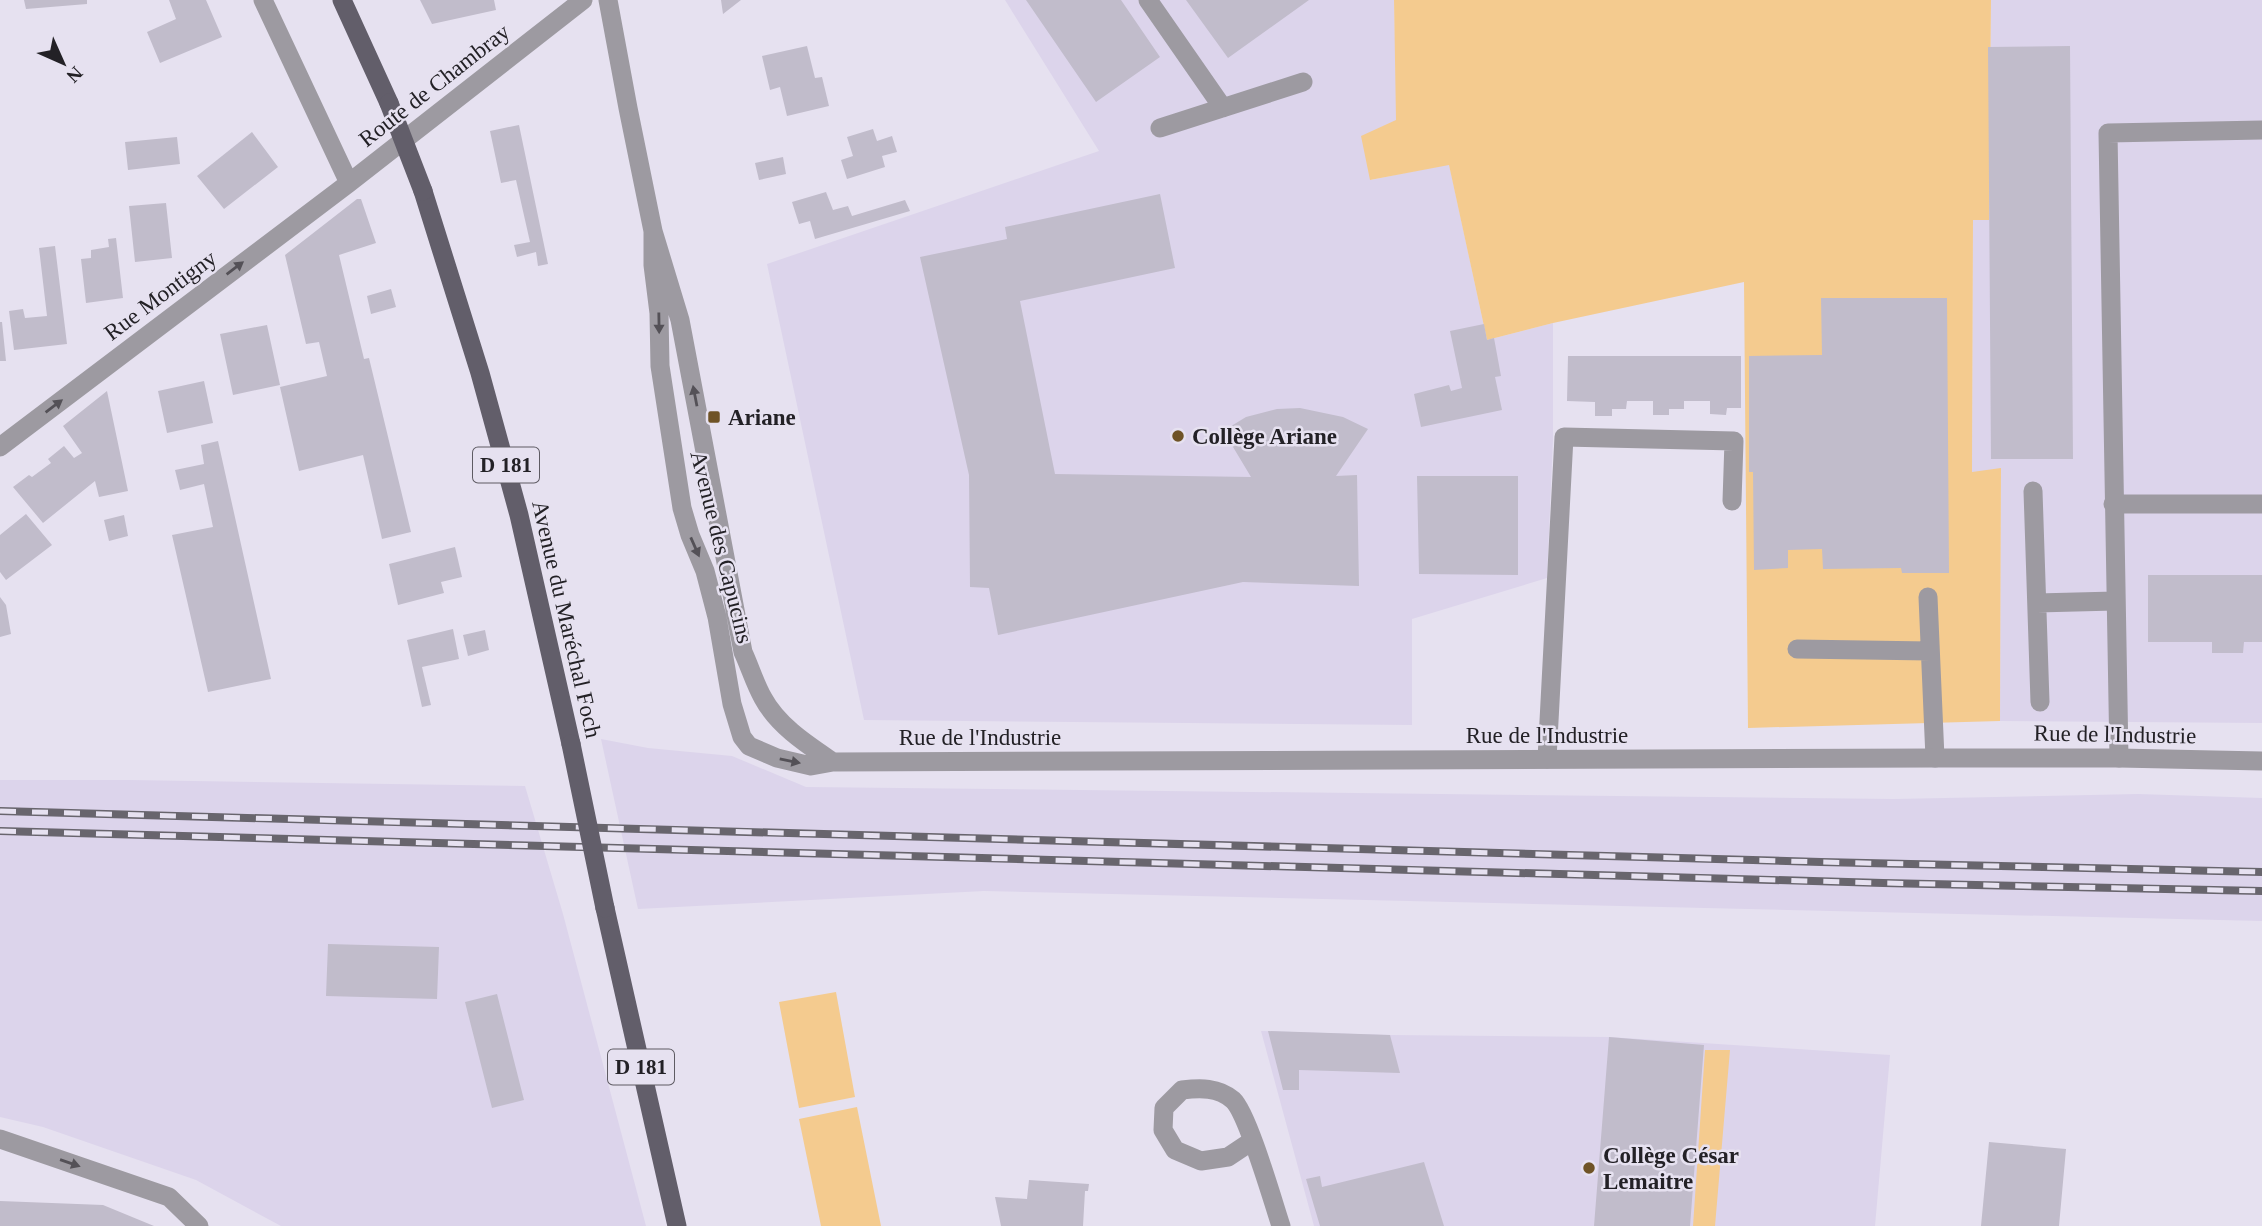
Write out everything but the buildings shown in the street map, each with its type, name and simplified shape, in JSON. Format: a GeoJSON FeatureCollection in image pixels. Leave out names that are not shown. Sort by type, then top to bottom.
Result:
{"type":"FeatureCollection","features":[{"type":"Feature","properties":{"kind":"main road","name":"Avenue du Maréchal Foch"},"geometry":{"type":"LineString","coordinates":[[342,0],[389,103],[423,191],[480,373],[520,515],[677,1226]]}},
{"type":"Feature","properties":{"kind":"street"},"geometry":{"type":"LineString","coordinates":[[263,0],[349,183]]}},
{"type":"Feature","properties":{"kind":"street","name":"Route de Chambray"},"geometry":{"type":"LineString","coordinates":[[349,183],[583,0]]}},
{"type":"Feature","properties":{"kind":"street","name":"Avenue des Capucins"},"geometry":{"type":"LineString","coordinates":[[608,0],[653,231],[680,320],[743,652],[764,700],[792,731],[833,762]]}},
{"type":"Feature","properties":{"kind":"street"},"geometry":{"type":"LineString","coordinates":[[1148,0],[1223,108]]}},
{"type":"Feature","properties":{"kind":"street"},"geometry":{"type":"LineString","coordinates":[[1160,128],[1303,82]]}},
{"type":"Feature","properties":{"kind":"street"},"geometry":{"type":"LineString","coordinates":[[2119,758],[2108,133],[2262,130]]}},
{"type":"Feature","properties":{"kind":"street","name":"Rue Montigny"},"geometry":{"type":"LineString","coordinates":[[0,447],[349,183]]}},
{"type":"Feature","properties":{"kind":"street","name":"Avenue des Capucins"},"geometry":{"type":"LineString","coordinates":[[653,231],[660,366],[682,508],[705,571],[718,618],[732,704],[742,737],[749,746]]}},
{"type":"Feature","properties":{"kind":"street"},"geometry":{"type":"LineString","coordinates":[[1547,760],[1564,437],[1734,441],[1732,501]]}},
{"type":"Feature","properties":{"kind":"street"},"geometry":{"type":"LineString","coordinates":[[2033,491],[2040,702]]}},
{"type":"Feature","properties":{"kind":"street"},"geometry":{"type":"LineString","coordinates":[[2113,504],[2262,504]]}},
{"type":"Feature","properties":{"kind":"street"},"geometry":{"type":"LineString","coordinates":[[1928,597],[1935,758]]}},
{"type":"Feature","properties":{"kind":"street"},"geometry":{"type":"LineString","coordinates":[[2037,603],[2115,601]]}},
{"type":"Feature","properties":{"kind":"street"},"geometry":{"type":"LineString","coordinates":[[1797,649],[1930,651]]}},
{"type":"Feature","properties":{"kind":"street","name":"Rue de l'Industrie"},"geometry":{"type":"LineString","coordinates":[[749,746],[777,758],[811,766],[833,762],[1935,758],[2262,761]]}},
{"type":"Feature","properties":{"kind":"street"},"geometry":{"type":"LineString","coordinates":[[1252,1141],[1228,1157],[1201,1161],[1175,1150],[1163,1130],[1164,1108],[1182,1090],[1208,1088],[1234,1101],[1252,1141],[1281,1226]]}},
{"type":"Feature","properties":{"kind":"street"},"geometry":{"type":"LineString","coordinates":[[0,1139],[169,1197],[199,1226]]}},
{"type":"Feature","properties":{"kind":"shaded area","name":"Collège Ariane"},"geometry":{"type":"Polygon","coordinates":[[[1005,0],[1394,0],[1397,120],[1371,180],[1449,164],[1487,340],[1553,323],[1553,439],[1547,578],[1412,619],[1412,725],[864,720],[767,264],[1099,151],[1005,0]]]}},
{"type":"Feature","properties":{"kind":"shaded area"},"geometry":{"type":"Polygon","coordinates":[[[1394,0],[1991,0],[1989,220],[1973,220],[1972,472],[2001,468],[2000,721],[1748,728],[1744,282],[1487,340],[1449,165],[1370,180],[1361,136],[1396,120],[1394,0]]]}},
{"type":"Feature","properties":{"kind":"shaded area"},"geometry":{"type":"Polygon","coordinates":[[[1991,0],[2262,0],[2262,723],[2000,721],[2001,469],[1972,473],[1973,220],[1989,219],[1991,0]]]}},
{"type":"Feature","properties":{"kind":"shaded area"},"geometry":{"type":"Polygon","coordinates":[[[601,739],[648,748],[732,756],[806,787],[1894,799],[2138,794],[2262,798],[2262,921],[984,891],[638,909],[601,739]]]}},
{"type":"Feature","properties":{"kind":"shaded area"},"geometry":{"type":"Polygon","coordinates":[[[0,780],[525,786],[563,914],[646,1226],[281,1226],[196,1180],[43,1127],[0,1117],[0,780]]]}},
{"type":"Feature","properties":{"kind":"shaded area"},"geometry":{"type":"Polygon","coordinates":[[[836,992],[855,1097],[799,1108],[779,1002],[836,992]]]}},
{"type":"Feature","properties":{"kind":"shaded area","name":"Collège César Lemaitre"},"geometry":{"type":"Polygon","coordinates":[[[1261,1031],[1609,1037],[1890,1055],[1875,1226],[1314,1226],[1261,1031]]]}},
{"type":"Feature","properties":{"kind":"shaded area"},"geometry":{"type":"Polygon","coordinates":[[[1705,1050],[1730,1050],[1715,1226],[1693,1226],[1705,1050]]]}},
{"type":"Feature","properties":{"kind":"shaded area"},"geometry":{"type":"Polygon","coordinates":[[[857,1107],[881,1226],[821,1226],[799,1119],[857,1107]]]}},
{"type":"Feature","properties":{"kind":"railway"},"geometry":{"type":"LineString","coordinates":[[0,811],[2262,872]]}},
{"type":"Feature","properties":{"kind":"railway"},"geometry":{"type":"LineString","coordinates":[[0,831],[2262,891]]}},
{"type":"Feature","properties":{"kind":"place","name":"Ariane"},"geometry":{"type":"Point","coordinates":[714,417]}},
{"type":"Feature","properties":{"kind":"place","name":"Collège Ariane"},"geometry":{"type":"Point","coordinates":[1178,436]}},
{"type":"Feature","properties":{"kind":"place","name":"Collège César Lemaitre"},"geometry":{"type":"Point","coordinates":[1589,1168]}}]}
